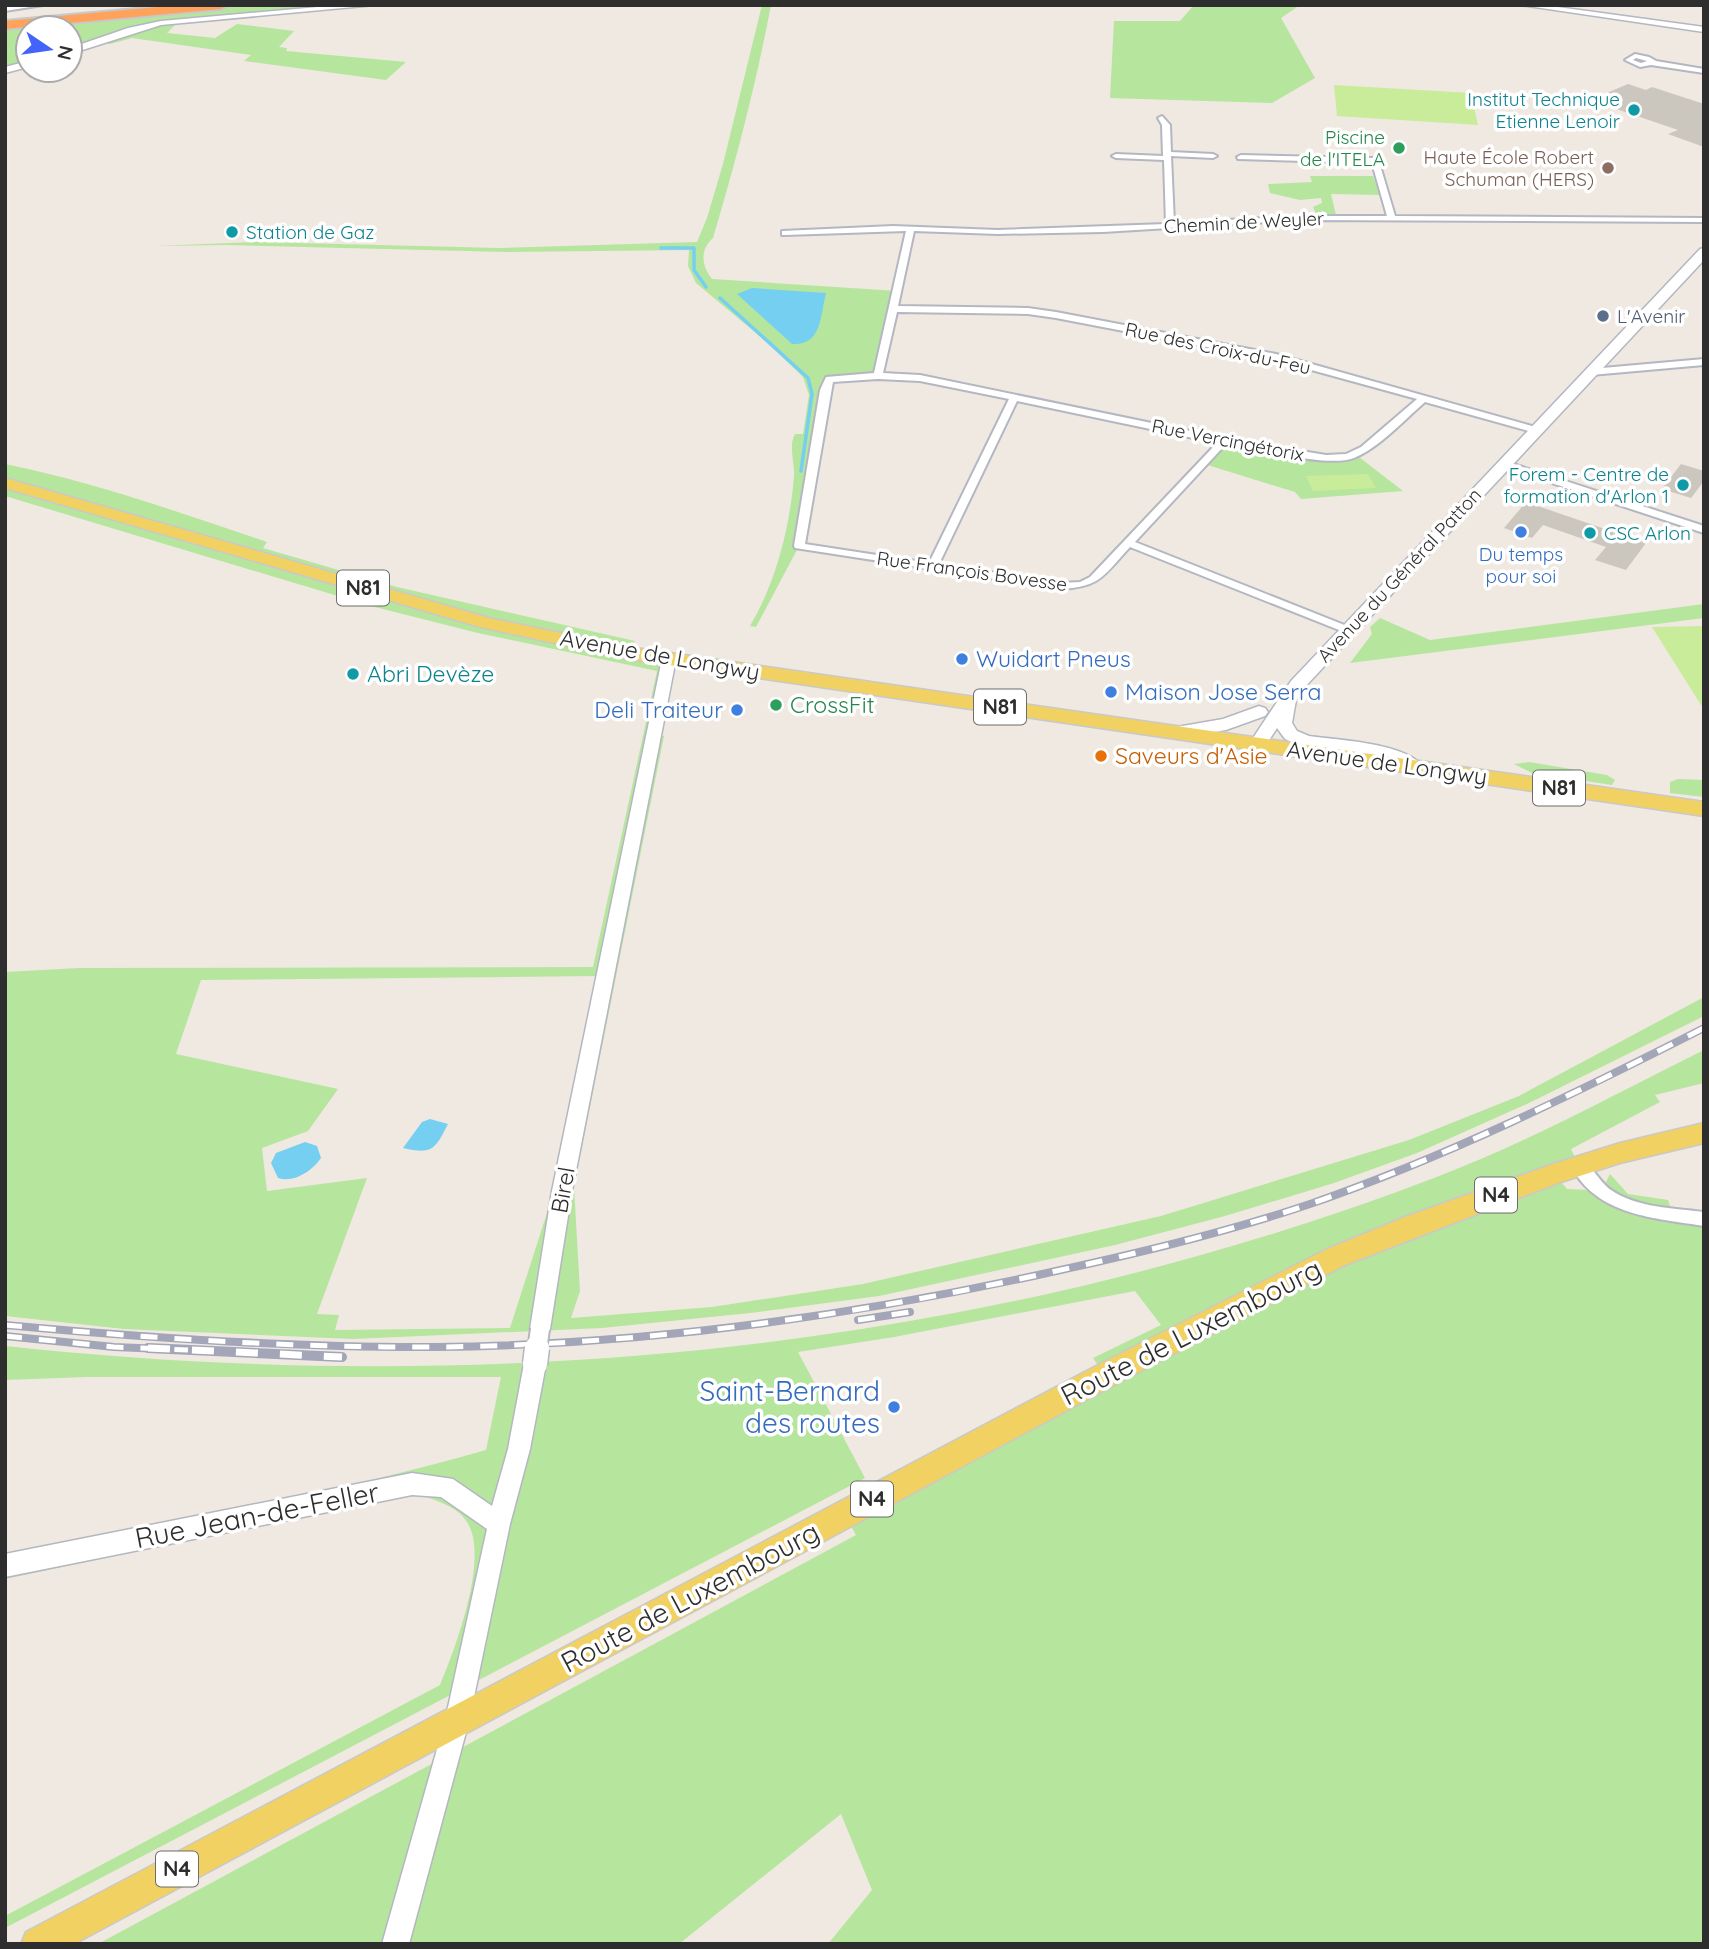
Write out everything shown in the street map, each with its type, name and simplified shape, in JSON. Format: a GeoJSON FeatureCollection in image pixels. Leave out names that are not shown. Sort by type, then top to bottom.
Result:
{"type":"FeatureCollection","features":[{"type":"Feature","properties":{"kind":"highway"},"geometry":{"type":"LineString","coordinates":[[5,17],[142,5]]}},
{"type":"Feature","properties":{"kind":"highway"},"geometry":{"type":"LineString","coordinates":[[5,25],[221,5]]}},
{"type":"Feature","properties":{"kind":"main road","name":"Avenue du Général Patton"},"geometry":{"type":"LineString","coordinates":[[1297,685],[1704,252]]}},
{"type":"Feature","properties":{"kind":"main road","name":"Avenue de Longwy"},"geometry":{"type":"LineString","coordinates":[[5,483],[486,623],[669,659],[1704,809]]}},
{"type":"Feature","properties":{"kind":"main road"},"geometry":{"type":"LineString","coordinates":[[1252,743],[1247,726],[1259,712],[1297,685]]}},
{"type":"Feature","properties":{"kind":"main road"},"geometry":{"type":"LineString","coordinates":[[1252,743],[1297,685]]}},
{"type":"Feature","properties":{"kind":"main road","name":"N81"},"geometry":{"type":"LineString","coordinates":[[1297,685],[1284,710],[1283,723],[1291,735],[1305,741],[1396,756],[1415,767]]}},
{"type":"Feature","properties":{"kind":"main road"},"geometry":{"type":"LineString","coordinates":[[1177,732],[1226,724],[1259,712]]}},
{"type":"Feature","properties":{"kind":"main road","name":"Route de Luxembourg"},"geometry":{"type":"LineString","coordinates":[[38,1944],[1082,1388],[1336,1257],[1414,1225],[1579,1166],[1620,1153],[1704,1133]]}},
{"type":"Feature","properties":{"kind":"street"},"geometry":{"type":"LineString","coordinates":[[5,9],[40,5]]}},
{"type":"Feature","properties":{"kind":"street"},"geometry":{"type":"LineString","coordinates":[[84,46],[161,23],[371,5]]}},
{"type":"Feature","properties":{"kind":"street"},"geometry":{"type":"LineString","coordinates":[[1524,5],[1704,30]]}},
{"type":"Feature","properties":{"kind":"street"},"geometry":{"type":"LineString","coordinates":[[1653,63],[1704,71]]}},
{"type":"Feature","properties":{"kind":"street"},"geometry":{"type":"LineString","coordinates":[[1162,118],[1166,125],[1170,225]]}},
{"type":"Feature","properties":{"kind":"street"},"geometry":{"type":"LineString","coordinates":[[1116,156],[1213,156]]}},
{"type":"Feature","properties":{"kind":"street"},"geometry":{"type":"LineString","coordinates":[[1241,157],[1375,162],[1392,218]]}},
{"type":"Feature","properties":{"kind":"street","name":"Chemin de Weyler"},"geometry":{"type":"LineString","coordinates":[[785,233],[911,228],[1054,231],[1300,218],[1704,220]]}},
{"type":"Feature","properties":{"kind":"street"},"geometry":{"type":"LineString","coordinates":[[878,376],[911,228]]}},
{"type":"Feature","properties":{"kind":"street","name":"Rue des Croix-du-Feu"},"geometry":{"type":"LineString","coordinates":[[893,309],[1028,311],[1056,315],[1276,357],[1536,430]]}},
{"type":"Feature","properties":{"kind":"street"},"geometry":{"type":"LineString","coordinates":[[1603,359],[1639,369]]}},
{"type":"Feature","properties":{"kind":"street"},"geometry":{"type":"LineString","coordinates":[[1591,372],[1704,362]]}},
{"type":"Feature","properties":{"kind":"street","name":"Rue Vercingétorix"},"geometry":{"type":"LineString","coordinates":[[799,546],[829,379],[878,376],[920,378],[1303,456],[1349,457],[1364,449],[1423,399]]}},
{"type":"Feature","properties":{"kind":"street"},"geometry":{"type":"LineString","coordinates":[[933,566],[1014,398]]}},
{"type":"Feature","properties":{"kind":"street","name":"Rue François Bovesse"},"geometry":{"type":"LineString","coordinates":[[799,546],[1061,586],[1082,586],[1094,579],[1224,441]]}},
{"type":"Feature","properties":{"kind":"street"},"geometry":{"type":"LineString","coordinates":[[1504,464],[1704,530]]}},
{"type":"Feature","properties":{"kind":"street"},"geometry":{"type":"LineString","coordinates":[[1129,543],[1348,629]]}},
{"type":"Feature","properties":{"kind":"street","name":"Birel"},"geometry":{"type":"LineString","coordinates":[[395,1944],[457,1721],[499,1524],[519,1449],[562,1191],[669,659]]}},
{"type":"Feature","properties":{"kind":"street"},"geometry":{"type":"LineString","coordinates":[[1579,1166],[1597,1188],[1613,1199],[1629,1205],[1704,1219]]}},
{"type":"Feature","properties":{"kind":"street","name":"Rue Jean-de-Feller"},"geometry":{"type":"LineString","coordinates":[[5,1566],[412,1484],[445,1487],[499,1524]]}},
{"type":"Feature","properties":{"kind":"green space"},"geometry":{"type":"Polygon","coordinates":[[[242,5],[371,5],[301,13],[179,21],[167,33],[215,38],[237,24],[294,31],[279,47],[287,48],[286,51],[406,62],[386,80],[244,61],[251,55],[132,38],[110,44],[98,41],[84,46],[84,20],[242,5]]]}},
{"type":"Feature","properties":{"kind":"green space"},"geometry":{"type":"Polygon","coordinates":[[[762,5],[771,5],[765,35],[730,180],[713,238],[704,253],[706,269],[712,279],[897,291],[878,376],[829,379],[799,546],[756,627],[750,626],[774,573],[785,534],[794,476],[792,444],[795,434],[803,434],[809,395],[803,377],[768,343],[696,283],[688,266],[689,250],[507,252],[227,245],[154,246],[257,242],[499,248],[697,242],[723,164],[762,5]]]}},
{"type":"Feature","properties":{"kind":"green space"},"geometry":{"type":"Polygon","coordinates":[[[1194,5],[1300,5],[1281,18],[1315,78],[1272,103],[1110,98],[1114,21],[1180,21],[1194,5]]]}},
{"type":"Feature","properties":{"kind":"green space"},"geometry":{"type":"Polygon","coordinates":[[[14,27],[14,68],[5,70],[5,28],[14,27]]]}},
{"type":"Feature","properties":{"kind":"green space"},"geometry":{"type":"Polygon","coordinates":[[[1334,85],[1471,93],[1478,125],[1337,116],[1334,85]]]}},
{"type":"Feature","properties":{"kind":"green space"},"geometry":{"type":"Polygon","coordinates":[[[1310,176],[1373,176],[1380,195],[1331,194],[1336,215],[1316,214],[1313,207],[1322,203],[1321,198],[1300,200],[1270,193],[1268,184],[1312,182],[1310,176]]]}},
{"type":"Feature","properties":{"kind":"green space"},"geometry":{"type":"Polygon","coordinates":[[[1224,441],[1303,456],[1355,454],[1403,491],[1301,499],[1295,492],[1201,463],[1224,441]]]}},
{"type":"Feature","properties":{"kind":"green space"},"geometry":{"type":"Polygon","coordinates":[[[5,464],[38,471],[170,509],[267,542],[263,548],[397,587],[635,641],[628,652],[669,659],[654,732],[664,736],[574,1187],[580,1291],[571,1318],[712,1307],[863,1284],[1161,1216],[1409,1140],[1519,1096],[1704,997],[1704,1016],[1529,1103],[1417,1153],[1334,1183],[1115,1245],[879,1296],[602,1328],[353,1339],[124,1329],[5,1316],[5,972],[79,968],[593,967],[657,671],[478,633],[371,606],[5,496],[5,464]],[[598,976],[201,980],[176,1054],[338,1089],[308,1131],[262,1148],[267,1191],[367,1178],[317,1314],[339,1315],[335,1330],[510,1328],[555,1188],[598,976]]]}},
{"type":"Feature","properties":{"kind":"green space"},"geometry":{"type":"Polygon","coordinates":[[[1368,474],[1376,488],[1313,491],[1306,476],[1368,474]]]}},
{"type":"Feature","properties":{"kind":"green space"},"geometry":{"type":"Polygon","coordinates":[[[1704,604],[1704,618],[1350,663],[1372,634],[1370,627],[1380,618],[1430,640],[1704,604]]]}},
{"type":"Feature","properties":{"kind":"green space"},"geometry":{"type":"Polygon","coordinates":[[[1704,626],[1704,705],[1701,705],[1652,627],[1704,626]]]}},
{"type":"Feature","properties":{"kind":"green space"},"geometry":{"type":"Polygon","coordinates":[[[1529,762],[1607,775],[1615,780],[1612,785],[1532,773],[1514,764],[1529,762]]]}},
{"type":"Feature","properties":{"kind":"green space"},"geometry":{"type":"Polygon","coordinates":[[[1678,779],[1704,780],[1704,797],[1670,793],[1670,782],[1678,779]]]}},
{"type":"Feature","properties":{"kind":"green space"},"geometry":{"type":"Polygon","coordinates":[[[1704,1050],[1704,1083],[1655,1095],[1660,1102],[1571,1149],[1579,1166],[1554,1174],[1567,1189],[1589,1190],[1604,1186],[1610,1174],[1628,1194],[1668,1200],[1670,1206],[1704,1212],[1704,1944],[828,1944],[872,1890],[841,1814],[679,1944],[98,1944],[856,1535],[844,1514],[1105,1375],[1093,1358],[1161,1325],[1135,1291],[894,1337],[798,1352],[865,1478],[5,1928],[5,1916],[440,1685],[468,1603],[475,1557],[473,1538],[462,1516],[442,1503],[410,1493],[5,1579],[5,1557],[307,1495],[486,1450],[501,1377],[87,1377],[5,1380],[5,1346],[186,1361],[368,1366],[549,1362],[730,1347],[909,1321],[1086,1285],[1261,1237],[1469,1164],[1537,1134],[1704,1050]]]}},
{"type":"Feature","properties":{"kind":"water"},"geometry":{"type":"Polygon","coordinates":[[[752,288],[826,293],[821,320],[814,335],[802,343],[792,344],[737,294],[752,288]]]}},
{"type":"Feature","properties":{"kind":"water"},"geometry":{"type":"Polygon","coordinates":[[[430,1119],[448,1124],[436,1144],[421,1151],[403,1148],[422,1122],[430,1119]]]}},
{"type":"Feature","properties":{"kind":"water"},"geometry":{"type":"Polygon","coordinates":[[[305,1142],[317,1146],[321,1158],[302,1175],[290,1179],[278,1178],[271,1163],[276,1153],[305,1142]]]}},
{"type":"Feature","properties":{"kind":"building","name":"Institut Technique Etienne Lenoir"},"geometry":{"type":"Polygon","coordinates":[[[1628,84],[1646,90],[1652,87],[1704,104],[1704,147],[1668,134],[1678,130],[1590,100],[1628,84]]]}},
{"type":"Feature","properties":{"kind":"building","name":"Forem - Centre de formation d'Arlon 1"},"geometry":{"type":"Polygon","coordinates":[[[1681,464],[1704,471],[1704,481],[1691,498],[1662,489],[1681,464]]]}},
{"type":"Feature","properties":{"kind":"building","name":"CSC Arlon"},"geometry":{"type":"Polygon","coordinates":[[[1526,502],[1646,543],[1626,570],[1595,560],[1606,547],[1543,525],[1532,538],[1504,528],[1526,502]]]}},
{"type":"Feature","properties":{"kind":"waterway"},"geometry":{"type":"LineString","coordinates":[[661,248],[694,248],[694,270],[706,287]]}},
{"type":"Feature","properties":{"kind":"waterway"},"geometry":{"type":"LineString","coordinates":[[720,298],[808,378],[812,394],[801,471]]}},
{"type":"Feature","properties":{"kind":"railway"},"geometry":{"type":"LineString","coordinates":[[5,1325],[220,1341],[436,1347],[663,1335],[889,1304],[1141,1252],[1310,1204],[1461,1145],[1704,1028]]}},
{"type":"Feature","properties":{"kind":"railway"},"geometry":{"type":"LineString","coordinates":[[858,1320],[910,1312]]}},
{"type":"Feature","properties":{"kind":"railway"},"geometry":{"type":"LineString","coordinates":[[5,1336],[114,1347],[188,1350]]}},
{"type":"Feature","properties":{"kind":"railway"},"geometry":{"type":"LineString","coordinates":[[148,1348],[342,1357]]}},
{"type":"Feature","properties":{"kind":"place","name":"Institut Technique Etienne Lenoir"},"geometry":{"type":"Point","coordinates":[1634,110]}},
{"type":"Feature","properties":{"kind":"place","name":"Piscine de l'ITELA"},"geometry":{"type":"Point","coordinates":[1399,148]}},
{"type":"Feature","properties":{"kind":"place","name":"Haute École Robert Schuman (HERS)"},"geometry":{"type":"Point","coordinates":[1608,168]}},
{"type":"Feature","properties":{"kind":"place","name":"Station de Gaz"},"geometry":{"type":"Point","coordinates":[232,232]}},
{"type":"Feature","properties":{"kind":"place","name":"L'Avenir"},"geometry":{"type":"Point","coordinates":[1603,316]}},
{"type":"Feature","properties":{"kind":"place","name":"Forem - Centre de formation d'Arlon 1"},"geometry":{"type":"Point","coordinates":[1683,485]}},
{"type":"Feature","properties":{"kind":"place","name":"Du temps pour soi"},"geometry":{"type":"Point","coordinates":[1521,532]}},
{"type":"Feature","properties":{"kind":"place","name":"CSC Arlon"},"geometry":{"type":"Point","coordinates":[1590,533]}},
{"type":"Feature","properties":{"kind":"place","name":"Wuidart Pneus"},"geometry":{"type":"Point","coordinates":[962,659]}},
{"type":"Feature","properties":{"kind":"place","name":"Abri Devèze"},"geometry":{"type":"Point","coordinates":[353,674]}},
{"type":"Feature","properties":{"kind":"place","name":"Maison Jose Serra"},"geometry":{"type":"Point","coordinates":[1111,692]}},
{"type":"Feature","properties":{"kind":"place","name":"CrossFit"},"geometry":{"type":"Point","coordinates":[776,705]}},
{"type":"Feature","properties":{"kind":"place","name":"Deli Traiteur"},"geometry":{"type":"Point","coordinates":[737,710]}},
{"type":"Feature","properties":{"kind":"place","name":"Saveurs d'Asie"},"geometry":{"type":"Point","coordinates":[1101,756]}},
{"type":"Feature","properties":{"kind":"place","name":"Saint-Bernard des routes"},"geometry":{"type":"Point","coordinates":[894,1407]}}]}
